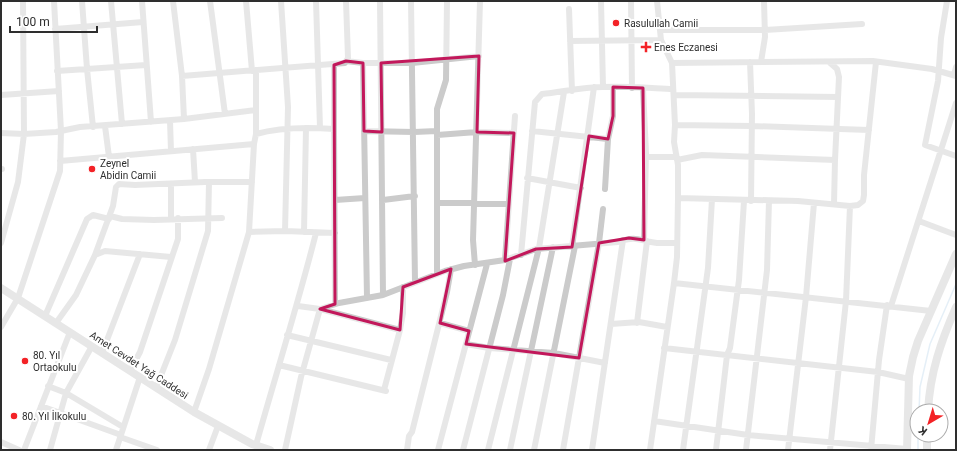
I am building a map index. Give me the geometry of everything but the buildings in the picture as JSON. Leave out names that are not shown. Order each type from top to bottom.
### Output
[{"type":"street","points":[[1,244],[18,182],[24,134],[23,1]]},
{"type":"street","points":[[1,327],[18,298],[60,171],[61,131],[54,1]]},
{"type":"street","points":[[82,1],[93,127]]},
{"type":"street","points":[[112,1],[122,124]]},
{"type":"street","points":[[142,1],[146,65],[152,122]]},
{"type":"street","points":[[173,1],[182,76],[184,119]]},
{"type":"street","points":[[210,1],[224,114]]},
{"type":"street","points":[[194,412],[209,369],[249,232],[254,144],[256,134],[256,110],[254,70],[246,1]]},
{"type":"street","points":[[281,1],[286,68],[285,231]]},
{"type":"street","points":[[316,1],[320,128]]},
{"type":"street","points":[[346,1],[348,58],[346,61]]},
{"type":"street","points":[[380,1],[384,295]]},
{"type":"street","points":[[411,1],[415,196],[415,282]]},
{"type":"street","points":[[438,274],[437,109],[446,80],[447,1]]},
{"type":"street","points":[[474,265],[472,240],[477,132],[480,1]]},
{"type":"street","points":[[601,1],[603,87]]},
{"type":"street","points":[[630,1],[632,88]]},
{"type":"street","points":[[650,450],[677,257],[676,242],[678,198],[674,142],[675,126],[672,63],[661,40],[657,1]]},
{"type":"street","points":[[761,62],[765,30],[764,1]]},
{"type":"street","points":[[947,1],[941,38],[939,71],[925,145],[956,156]]},
{"type":"street","points":[[569,10],[572,91]]},
{"type":"street","points":[[55,29],[84,28],[143,22]]},
{"type":"street","points":[[660,30],[765,30],[862,24]]},
{"type":"street","points":[[570,41],[632,42],[661,40]]},
{"type":"street","points":[[182,76],[334,65],[345,63],[346,61],[363,63],[412,63],[479,56]]},
{"type":"street","points":[[716,450],[727,355],[730,348],[737,290],[751,157],[752,126],[750,62]]},
{"type":"street","points":[[829,62],[836,70],[839,77],[834,204]]},
{"type":"street","points":[[678,198],[814,203],[850,206],[858,205],[863,201],[864,195],[864,175],[876,62]]},
{"type":"street","points":[[672,63],[876,62],[939,71],[955,75],[956,67]]},
{"type":"street","points":[[363,63],[367,298]]},
{"type":"street","points":[[57,71],[146,65]]},
{"type":"street","points":[[334,65],[336,234],[335,304]]},
{"type":"street","points":[[534,450],[554,353],[573,247],[594,87]]},
{"type":"street","points":[[521,255],[535,102],[542,94],[594,87],[614,87],[643,88],[673,92],[838,97]]},
{"type":"street","points":[[605,189],[608,138],[613,116],[614,87]]},
{"type":"street","points":[[637,322],[646,240],[646,157],[643,88]]},
{"type":"street","points":[[1,94],[59,91]]},
{"type":"street","points":[[488,450],[539,248],[564,92]]},
{"type":"street","points":[[871,448],[878,372],[889,306],[919,221],[956,103]]},
{"type":"street","points":[[1,133],[24,134],[61,131],[122,124],[170,121],[256,110]]},
{"type":"street","points":[[463,450],[489,348],[508,260],[508,204],[515,116]]},
{"type":"street","points":[[170,121],[170,151]]},
{"type":"street","points":[[105,126],[109,157]]},
{"type":"street","points":[[675,126],[752,126],[869,130]]},
{"type":"street","points":[[256,134],[272,129],[286,128],[334,129]]},
{"type":"street","points":[[304,232],[306,128]]},
{"type":"street","points":[[364,131],[514,133]]},
{"type":"street","points":[[532,131],[557,132],[608,138]]},
{"type":"street","points":[[60,161],[254,144]]},
{"type":"street","points":[[192,149],[195,182]]},
{"type":"street","points":[[646,157],[676,159],[702,155],[835,160]]},
{"type":"street","points":[[527,178],[581,188]]},
{"type":"street","points":[[56,323],[76,295],[110,217],[116,187],[119,184],[171,185],[195,182],[252,182]]},
{"type":"street","points":[[156,388],[175,340],[205,244],[209,218],[209,182]]},
{"type":"street","points":[[171,185],[171,219]]},
{"type":"street","points":[[383,200],[415,196]]},
{"type":"street","points":[[335,200],[365,198]]},
{"type":"street","points":[[683,450],[698,352],[712,199]]},
{"type":"street","points":[[746,450],[765,293],[769,201]]},
{"type":"street","points":[[437,203],[508,204]]},
{"type":"street","points":[[788,450],[806,297],[814,203]]},
{"type":"street","points":[[830,450],[846,301],[850,206]]},
{"type":"street","points":[[563,450],[599,243],[603,209]]},
{"type":"street","points":[[45,316],[87,219],[93,215],[122,219],[222,218]]},
{"type":"street","points":[[130,371],[140,352],[178,239],[178,218]]},
{"type":"street","points":[[919,221],[956,235]]},
{"type":"street","points":[[249,232],[285,231],[336,234]]},
{"type":"street","points":[[256,445],[287,335],[298,306],[316,232]]},
{"type":"street","points":[[320,309],[335,304],[384,295],[451,269],[508,260],[539,248],[573,247],[638,238],[657,243],[676,242]]},
{"type":"street","points":[[592,450],[623,240]]},
{"type":"street","points":[[510,450],[553,247]]},
{"type":"street","points":[[94,254],[105,251],[171,257]]},
{"type":"street","points":[[102,353],[140,254]]},
{"type":"street","points":[[654,421],[686,427],[748,435],[831,442],[871,448],[907,450],[909,379],[918,341],[956,254]]},
{"type":"street","points":[[438,450],[487,264]]},
{"type":"street","points":[[407,450],[409,436],[412,432],[440,323],[451,269]]},
{"type":"street","points":[[674,283],[931,311]]},
{"type":"street","points":[[279,365],[385,390],[403,313],[403,287]]},
{"type":"street","name":"Amet Cevdet Yağ Caddesi","points":[[1,288],[194,412],[218,426],[256,445],[270,450]]},
{"type":"street","points":[[298,306],[320,309],[400,330]]},
{"type":"street","points":[[928,403],[929,388],[939,347],[956,307]]},
{"type":"street","points":[[285,450],[303,371],[320,309]]},
{"type":"street","points":[[611,324],[637,322],[667,327]]},
{"type":"street","points":[[440,323],[469,331]]},
{"type":"street","points":[[24,450],[70,332]]},
{"type":"street","points":[[287,335],[391,360]]},
{"type":"street","points":[[466,344],[489,348],[554,353],[605,363]]},
{"type":"street","points":[[50,450],[66,393],[92,346]]},
{"type":"street","points":[[664,348],[878,372],[909,379]]},
{"type":"street","points":[[116,450],[140,378]]},
{"type":"street","points":[[48,386],[66,393],[123,428]]},
{"type":"street","points":[[41,406],[156,450]]},
{"type":"street","points":[[209,450],[218,426]]},
{"type":"street","points":[[1,442],[19,450]]},
{"type":"highlighted area","points":[[479,56],[477,132],[514,133],[505,261],[536,249],[572,247],[589,136],[608,139],[613,116],[613,87],[643,88],[644,240],[629,238],[599,243],[579,358],[466,344],[469,331],[440,323],[451,269],[403,287],[400,330],[320,309],[335,304],[334,65],[346,61],[363,63],[364,131],[382,132],[381,63]]},
{"type":"waterway","points":[[919,403],[920,387],[930,344],[956,284]]},
{"type":"waterway","points":[[918,443],[918,450]]},
{"type":"place","name":"Rasulullah Camii","points":[[616,23]]},
{"type":"place","name":"Enes Eczanesi","points":[[646,47]]},
{"type":"place","name":"Zeynel Abidin Camii","points":[[92,169]]},
{"type":"place","name":"80. Yıl Ortaokulu","points":[[25,361]]},
{"type":"place","name":"80. Yıl İlkokulu","points":[[14,416]]}]
